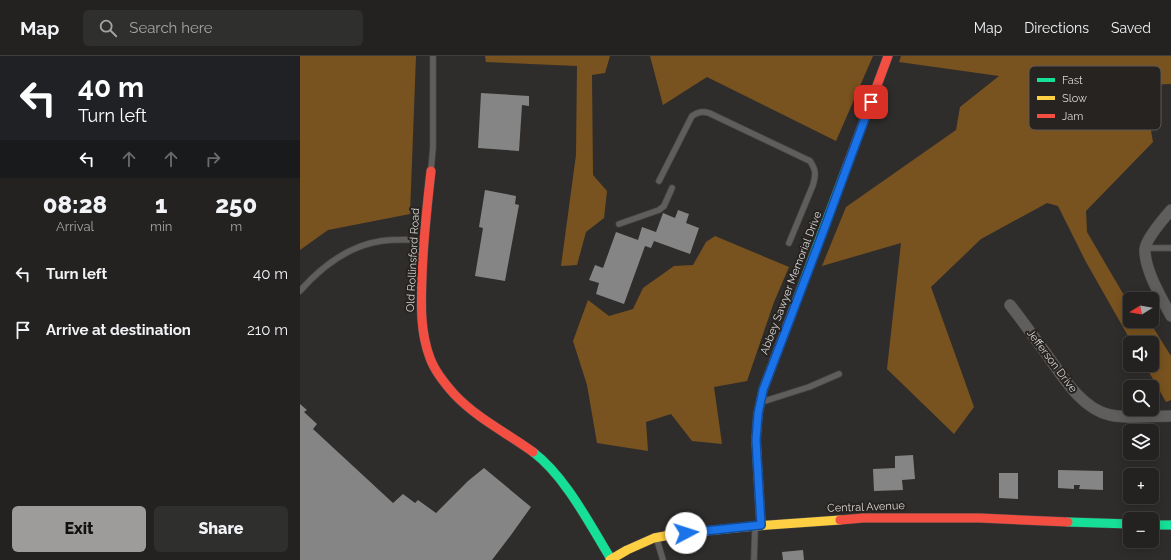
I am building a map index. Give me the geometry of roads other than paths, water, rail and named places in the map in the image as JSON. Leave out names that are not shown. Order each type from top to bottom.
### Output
[{"type":"street","name":"Abbey Sawyer Memorial Drive","points":[[758,525],[756,440],[760,402],[768,374],[825,228],[888,56]]},
{"type":"street","name":"Old Rollinsford Road","points":[[430,171],[423,240],[421,291],[422,326],[425,344],[431,360],[440,376],[458,399],[504,433],[533,452],[543,461],[570,495],[611,560]]},
{"type":"street","points":[[1171,210],[1156,227],[1145,248],[1146,261],[1153,281],[1171,316]]},
{"type":"street","name":"Jefferson Drive","points":[[1010,305],[1065,380],[1088,404],[1108,415],[1134,417],[1171,416]]},
{"type":"street","name":"Central Avenue","points":[[611,560],[627,550],[657,538],[675,534],[758,525],[863,518],[912,517],[1123,524]]},
{"type":"street","points":[[1159,525],[1171,525]]},
{"type":"lane","name":"Old Rollinsford Road","points":[[430,171],[433,147],[433,56]]},
{"type":"lane","points":[[659,181],[692,116],[697,112],[703,111],[810,161],[815,168],[813,185],[789,243]]},
{"type":"lane","points":[[620,224],[659,210],[664,206],[672,188]]},
{"type":"lane","points":[[300,291],[328,264],[341,255],[355,249],[380,242],[395,240],[423,240]]},
{"type":"lane","points":[[1145,248],[1171,248]]},
{"type":"lane","points":[[760,402],[809,388],[839,374]]},
{"type":"lane","points":[[754,560],[758,525]]},
{"type":"lane","points":[[657,538],[663,560]]}]
